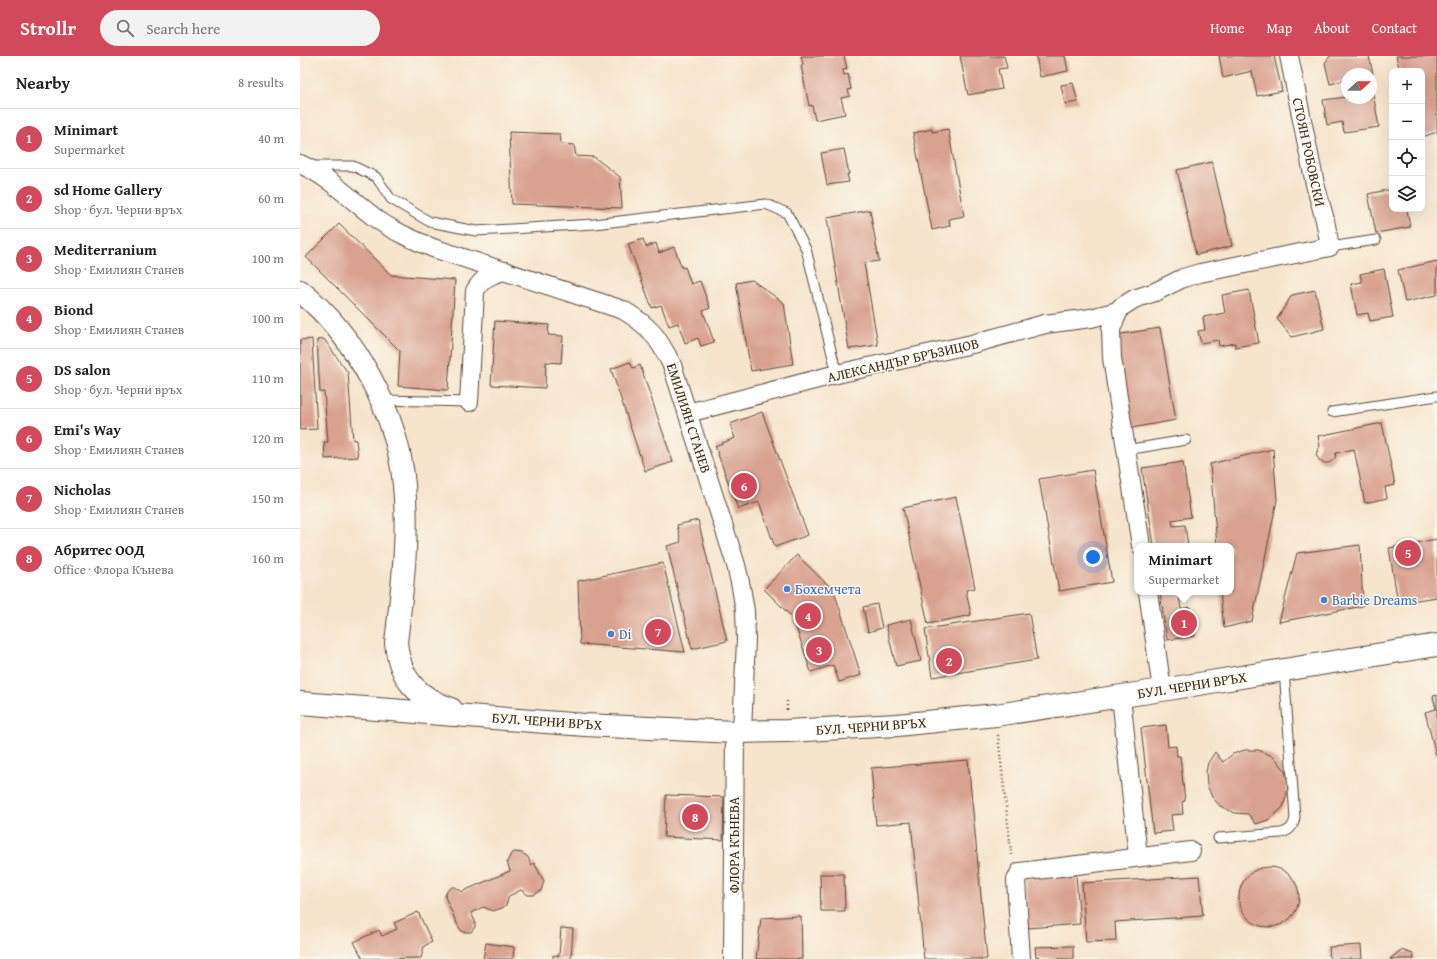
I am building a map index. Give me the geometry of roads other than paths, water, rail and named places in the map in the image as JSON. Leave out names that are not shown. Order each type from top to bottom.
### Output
[{"type":"main road","points":[[300,291],[329,318],[349,342],[365,367],[381,400],[400,458],[404,484],[406,543],[396,643],[397,656],[401,668],[412,687],[419,693],[441,706],[468,715]]},
{"type":"main road","name":"БУЛ. ЧЕРНИ ВРЪХ","points":[[300,703],[572,724],[739,732],[787,731],[897,725],[996,714],[1162,690],[1437,644]]},
{"type":"street","name":"СТОЯН РОБОВСКИ","points":[[1289,56],[1315,184],[1325,220],[1330,247]]},
{"type":"street","name":"ЕМИЛИЯН СТАНЕВ","points":[[302,165],[318,172],[380,221],[406,237],[433,248],[623,310],[639,319],[652,331],[664,348],[672,364],[742,587],[746,639],[739,732]]},
{"type":"street","name":"АЛЕКСАНДЪР БРЪЗИЦОВ","points":[[688,413],[837,374],[972,344],[1046,324],[1091,318],[1118,311],[1134,299],[1155,292],[1183,278],[1330,247]]},
{"type":"street","points":[[470,402],[475,291],[484,279],[491,275],[506,271]]},
{"type":"street","points":[[1118,311],[1111,328],[1112,358],[1141,543]]},
{"type":"street","points":[[1148,595],[1162,690]]},
{"type":"street","points":[[1121,696],[1138,857]]},
{"type":"street","name":"ФЛОРА КЪНЕВА","points":[[733,959],[739,732]]},
{"type":"street","points":[[1021,959],[1016,880],[1020,872],[1191,851]]},
{"type":"lane","points":[[302,165],[354,166],[376,177],[391,199],[430,222],[476,231],[594,224],[766,204],[787,213],[806,249],[837,374]]},
{"type":"lane","points":[[1330,247],[1376,240]]},
{"type":"lane","points":[[1332,412],[1437,396]]},
{"type":"lane","points":[[381,400],[470,402]]},
{"type":"lane","points":[[1126,450],[1186,440]]},
{"type":"lane","points":[[1218,838],[1281,833],[1292,828],[1294,823],[1295,817],[1284,670]]},
{"type":"place","name":"Emi's Way","points":[[744,486]]},
{"type":"place","name":"DS salon","points":[[1408,553]]},
{"type":"place","name":"Бохемчета","points":[[787,589]]},
{"type":"place","name":"Barbie Dreams","points":[[1324,600]]},
{"type":"place","name":"Biond","points":[[808,616]]},
{"type":"place","name":"Minimart","points":[[1184,623]]},
{"type":"place","name":"Nicholas","points":[[658,632]]},
{"type":"place","name":"Di","points":[[611,634]]},
{"type":"place","name":"Mediterranium","points":[[819,650]]},
{"type":"place","name":"sd Home Gallery","points":[[949,661]]},
{"type":"place","name":"Абритес ООД","points":[[695,817]]}]
